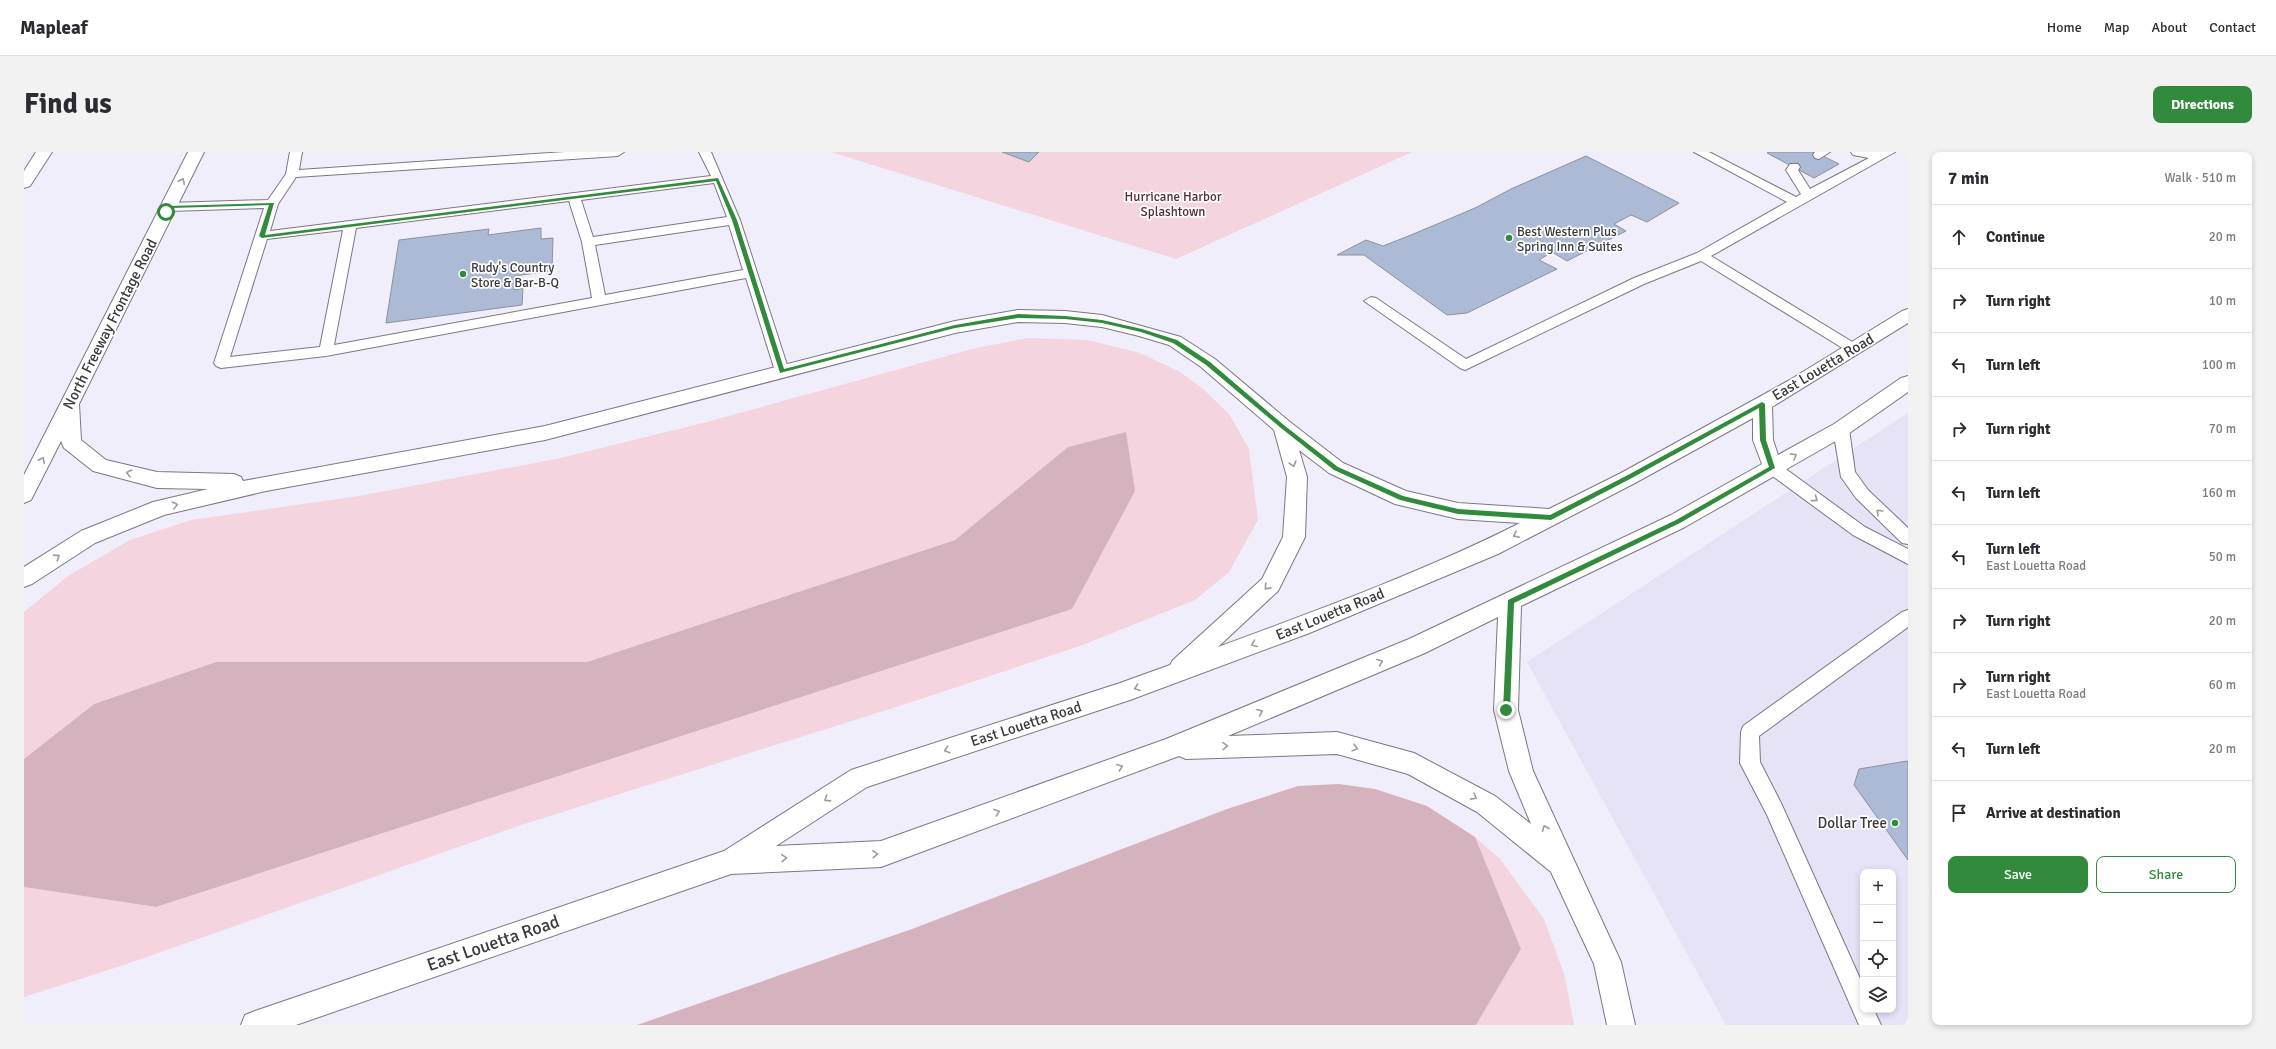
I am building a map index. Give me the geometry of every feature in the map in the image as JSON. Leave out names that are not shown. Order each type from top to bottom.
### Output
[{"type":"main road","points":[[24,183],[44,152]]},
{"type":"main road","name":"North Freeway Frontage Road","points":[[24,495],[196,152]]},
{"type":"main road","name":"East Louetta Road","points":[[255,1025],[731,861],[860,778],[1122,693],[1299,627],[1490,548],[1628,478],[1762,404],[1854,349],[1908,314]]},
{"type":"main road","points":[[24,578],[88,537],[160,508],[266,483],[545,433],[955,327],[1018,316],[1088,320],[1142,331],[1175,341],[1208,363],[1283,427],[1336,468],[1402,498],[1458,511],[1551,517]]},
{"type":"main road","name":"East Louetta Road","points":[[731,861],[881,854],[1172,748],[1417,646],[1678,521],[1841,429],[1908,383]]},
{"type":"main road","points":[[72,401],[71,443],[100,466],[157,480],[266,483]]},
{"type":"main road","points":[[1762,404],[1763,440],[1772,468]]},
{"type":"main road","points":[[1174,674],[1270,585],[1294,537],[1297,477],[1283,427]]},
{"type":"main road","points":[[1510,602],[1506,710],[1521,771],[1560,864],[1607,962],[1621,1025]]},
{"type":"main road","points":[[1172,748],[1337,743],[1414,764],[1486,804],[1560,864]]},
{"type":"lane","points":[[296,152],[292,174],[272,204],[221,363],[326,351],[600,302],[751,273]]},
{"type":"lane","points":[[292,174],[532,155],[618,152]]},
{"type":"lane","points":[[705,152],[718,179],[734,220],[782,371]]},
{"type":"lane","points":[[1700,152],[1796,202]]},
{"type":"lane","points":[[1857,152],[1884,154]]},
{"type":"lane","points":[[1371,301],[1465,365],[1639,281],[1702,256],[1808,195],[1884,154]]},
{"type":"lane","points":[[1794,167],[1792,170],[1808,195]]},
{"type":"lane","points":[[262,236],[350,227],[575,199],[718,179]]},
{"type":"lane","points":[[575,199],[588,242],[600,302]]},
{"type":"lane","points":[[169,207],[272,204]]},
{"type":"lane","points":[[588,242],[734,220]]},
{"type":"lane","points":[[326,351],[350,227]]},
{"type":"lane","points":[[1702,256],[1854,349]]},
{"type":"lane","points":[[1841,429],[1847,473],[1867,499],[1908,538]]},
{"type":"lane","points":[[1772,468],[1859,531],[1908,557]]},
{"type":"lane","points":[[1860,1003],[1774,809],[1750,763],[1750,732],[1908,617]]},
{"type":"lane","points":[[1864,1013],[1870,1025]]},
{"type":"shaded area","points":[[1908,413],[1908,1025],[1726,1025],[1527,662]]},
{"type":"shaded area","points":[[1126,432],[1135,491],[1072,609],[156,907],[24,887],[24,759],[94,704],[216,662],[587,662],[955,540],[1068,447]]},
{"type":"shaded area","points":[[1339,784],[1375,789],[1427,806],[1475,837],[1521,949],[1476,1025],[637,1025],[912,929],[1227,809],[1298,786]]},
{"type":"green space","name":"Hurricane Harbor Splashtown","points":[[831,152],[1412,152],[1176,259]]},
{"type":"green space","points":[[1028,338],[1087,340],[1140,353],[1180,372],[1202,388],[1229,414],[1249,449],[1258,520],[1229,572],[1195,600],[1080,646],[918,700],[518,826],[124,965],[24,997],[24,887],[156,907],[1072,609],[1126,432],[1068,447],[955,540],[587,662],[216,662],[94,704],[24,759],[24,612],[68,576],[130,540],[191,520],[359,496],[561,458],[703,423],[976,348]]},
{"type":"green space","points":[[1475,837],[1500,859],[1544,919],[1565,977],[1574,1025],[1476,1025],[1521,949]]},
{"type":"building","points":[[1002,152],[1039,152],[1029,162]]},
{"type":"building","points":[[1815,152],[1839,164],[1814,178],[1767,153]]},
{"type":"building","name":"Best Western Plus Spring Inn & Suites","points":[[1586,156],[1679,203],[1647,222],[1631,215],[1614,224],[1626,231],[1567,261],[1552,252],[1539,260],[1557,269],[1467,313],[1447,315],[1364,255],[1337,255],[1366,240],[1383,246],[1411,235],[1475,208],[1511,189]]},
{"type":"building","name":"Rudy's Country Store & Bar-B-Q","points":[[541,228],[541,239],[553,238],[552,271],[514,276],[514,290],[523,288],[522,305],[386,323],[399,240],[489,229],[488,235]]},
{"type":"building","name":"Dollar Tree","points":[[1907,761],[1908,860],[1854,785],[1859,769]]},
{"type":"place","name":"Best Western Plus Spring Inn & Suites","points":[[1509,238]]},
{"type":"place","name":"Rudy's Country Store & Bar-B-Q","points":[[463,274]]},
{"type":"place","name":"Dollar Tree","points":[[1895,823]]},
{"type":"route","points":[[166,212],[169,207],[272,204],[262,236],[350,227],[575,199],[718,179],[734,220],[782,371],[955,327],[1018,316],[1065,317],[1102,321],[1175,341],[1208,363],[1283,427],[1336,468],[1402,498],[1458,511],[1551,517],[1628,478],[1762,404],[1763,440],[1772,468],[1678,521],[1510,602],[1506,710]]}]
